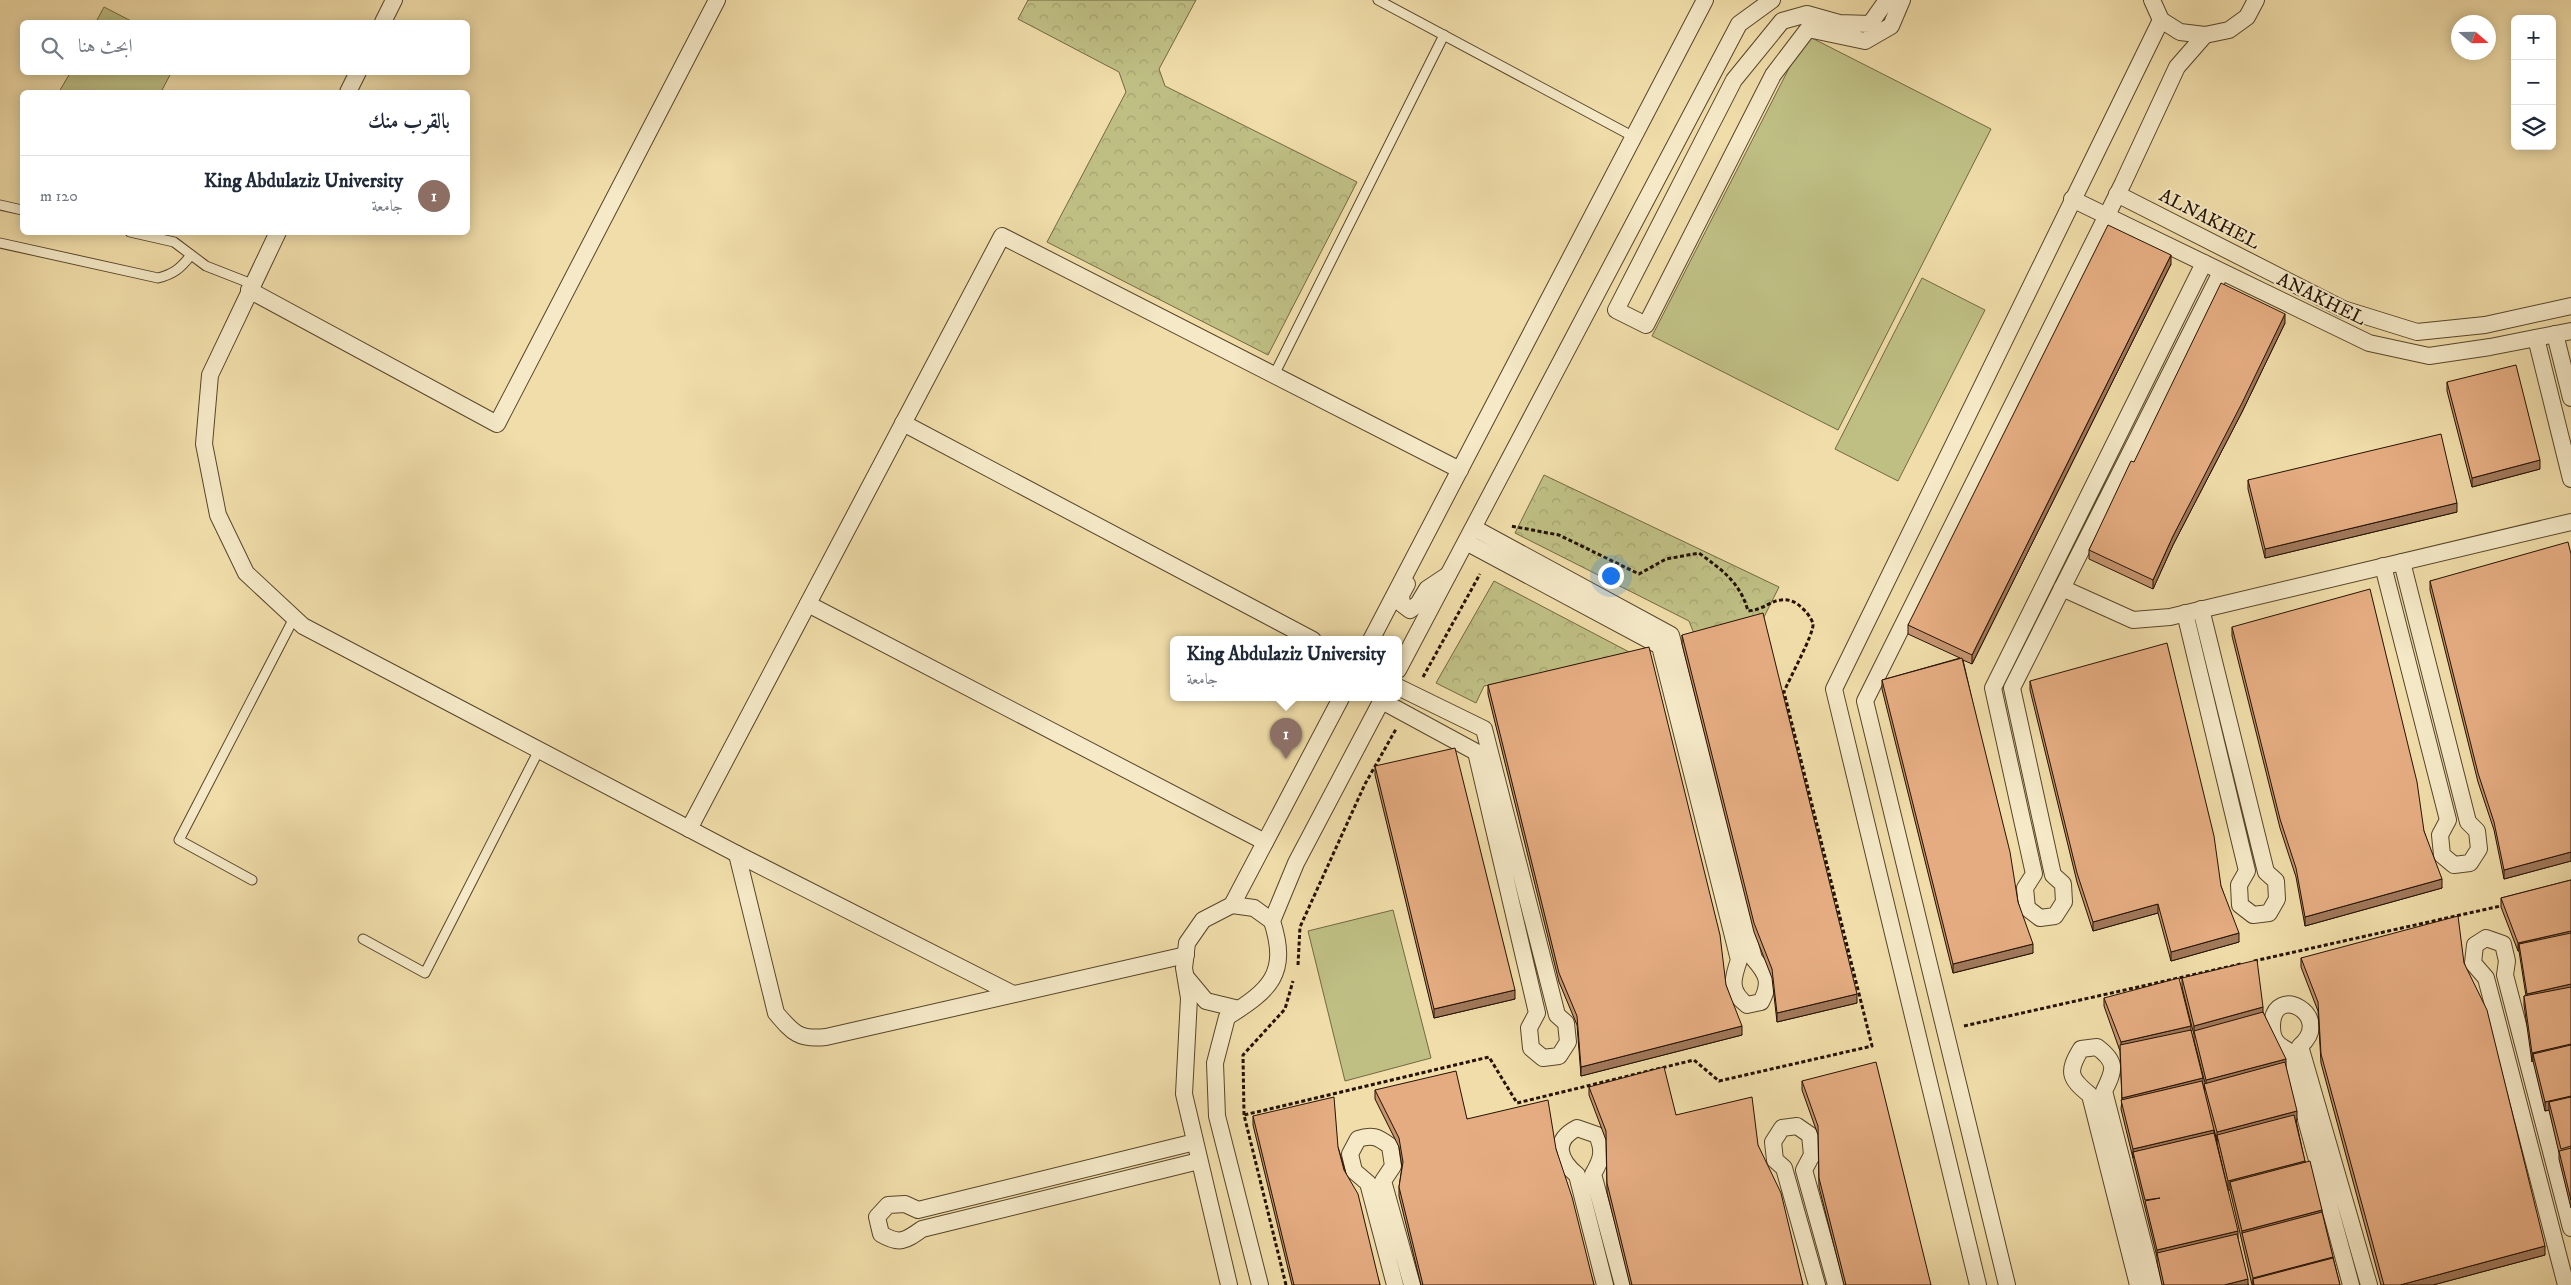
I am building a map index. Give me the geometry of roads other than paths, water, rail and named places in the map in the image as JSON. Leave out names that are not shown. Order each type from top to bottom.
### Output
[{"type":"street","points":[[383,20],[394,0]]},
{"type":"street","points":[[251,287],[497,424],[717,0]]},
{"type":"street","points":[[1372,636],[1705,0]]},
{"type":"street","points":[[1402,662],[1739,24],[1772,0]]},
{"type":"street","points":[[1887,0],[1870,24],[1840,23],[1807,14],[1782,21],[1734,80],[1616,310],[1646,325],[1773,75],[1798,38],[1808,28],[1865,41],[1891,26],[1902,0]]},
{"type":"street","points":[[2152,0],[2161,20],[2180,32],[2205,35],[2229,30],[2247,17],[2256,0]]},
{"type":"street","points":[[1978,1285],[1834,689],[2161,20]]},
{"type":"street","points":[[2007,1285],[1865,700],[2117,194],[2177,68],[2205,35]]},
{"type":"street","points":[[349,90],[356,75]]},
{"type":"street","name":"ALNAKHEL","points":[[2117,194],[2343,309],[2417,332],[2485,325],[2571,306]]},
{"type":"street","name":"ANAKHEL","points":[[2072,199],[2369,343],[2429,356],[2473,350],[2563,333]]},
{"type":"street","points":[[277,235],[210,375],[204,444],[218,516],[246,573],[303,626],[737,854],[1013,994]]},
{"type":"street","points":[[689,829],[1002,236],[1460,470]]},
{"type":"street","points":[[2204,263],[1993,688],[2034,874],[2025,888],[2027,908],[2040,918],[2056,916],[2064,902],[2063,884],[2053,876],[2012,688],[2221,272]]},
{"type":"street","points":[[2563,333],[2571,398]]},
{"type":"street","points":[[2536,338],[2571,479]]},
{"type":"street","points":[[903,423],[1305,636]]},
{"type":"street","points":[[2062,588],[2133,620],[2193,611],[2571,522]]},
{"type":"street","points":[[1466,542],[1660,646],[1739,960],[1733,978],[1736,996],[1747,1005],[1760,1002],[1768,989],[1765,971],[1754,959],[1671,635],[1474,528]]},
{"type":"street","points":[[1421,544],[1415,566],[1401,595],[1402,604],[1410,610],[1418,604],[1427,588],[1449,574]]},
{"type":"street","points":[[2383,566],[2448,820],[2440,835],[2442,855],[2454,865],[2470,863],[2479,849],[2478,830],[2468,822],[2402,562]]},
{"type":"street","points":[[808,604],[1265,842]]},
{"type":"street","points":[[2193,611],[2266,872],[2276,881],[2278,899],[2269,913],[2253,915],[2240,905],[2239,885],[2247,871],[2193,611]]},
{"type":"street","points":[[1383,701],[1476,752],[1537,1013],[1529,1028],[1531,1048],[1543,1058],[1559,1056],[1568,1042],[1566,1023],[1557,1015],[1484,729],[1402,689]]},
{"type":"street","points":[[1228,1285],[1184,1094],[1188,998],[1186,977],[1187,943],[1203,920],[1232,905],[1339,701]]},
{"type":"street","points":[[1272,921],[1296,863],[1373,718],[1378,701]]},
{"type":"street","points":[[737,854],[776,1013],[789,1028],[807,1040],[1186,955]]},
{"type":"street","points":[[1232,905],[1254,908],[1272,921],[1279,944],[1276,971],[1269,984],[1258,996],[1227,1017],[1214,1063],[1217,1116],[1260,1285]]},
{"type":"street","points":[[2566,1285],[2486,978],[2474,963],[2475,945],[2486,938],[2503,944],[2507,961],[2505,974],[2571,1228]]},
{"type":"street","points":[[1186,977],[1206,1001],[1240,1009]]},
{"type":"street","points":[[2351,1285],[2287,1050],[2278,1045],[2273,1038],[2272,1018],[2278,1008],[2286,1004],[2295,1004],[2305,1010],[2309,1019],[2309,1036],[2300,1046],[2369,1285]]},
{"type":"street","points":[[2138,1285],[2090,1094],[2078,1085],[2071,1072],[2072,1063],[2081,1049],[2097,1047],[2110,1056],[2113,1066],[2112,1076],[2104,1091],[2154,1285]]},
{"type":"street","points":[[1817,1285],[1784,1168],[1775,1160],[1773,1142],[1782,1128],[1797,1126],[1810,1135],[1812,1155],[1804,1170],[1836,1285]]},
{"type":"street","points":[[1605,1285],[1577,1175],[1565,1165],[1561,1155],[1562,1144],[1568,1133],[1577,1128],[1597,1135],[1603,1147],[1601,1161],[1593,1174],[1623,1285]]},
{"type":"street","points":[[1395,1285],[1368,1183],[1354,1171],[1350,1154],[1358,1138],[1368,1135],[1377,1136],[1390,1146],[1393,1166],[1384,1180],[1412,1285]]},
{"type":"street","points":[[1195,1142],[918,1210],[905,1204],[888,1205],[878,1217],[881,1234],[894,1241],[907,1240],[922,1229],[1199,1161]]},
{"type":"lane","points":[[1378,0],[1634,136]]},
{"type":"lane","points":[[1274,375],[1444,35]]},
{"type":"lane","points":[[0,205],[20,210]]},
{"type":"lane","points":[[143,235],[174,242],[206,266],[251,287]]},
{"type":"lane","points":[[0,243],[158,278],[172,275],[181,268],[191,254]]},
{"type":"lane","points":[[252,880],[179,840],[294,618]]},
{"type":"lane","points":[[363,939],[425,973],[539,750]]},
{"type":"place","name":"King Abdulaziz University","points":[[1286,759]]}]
